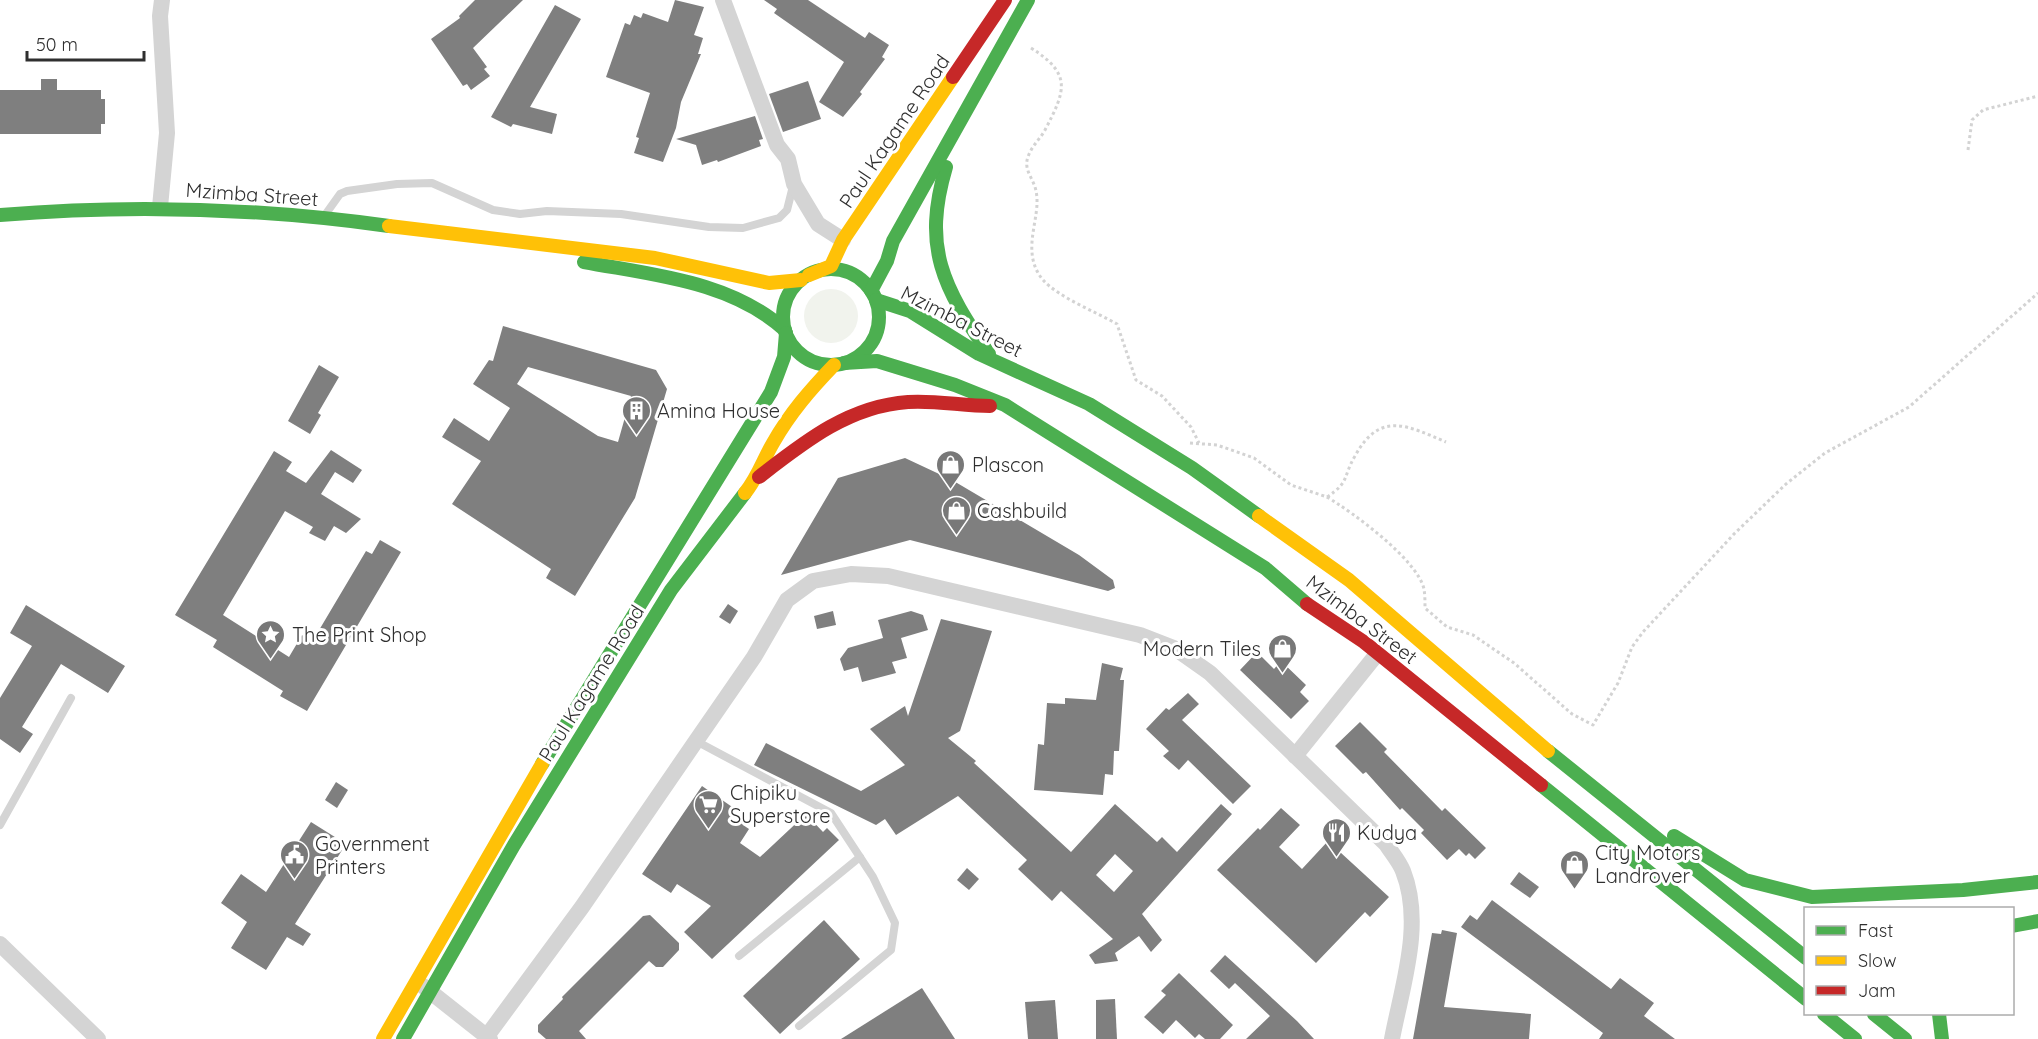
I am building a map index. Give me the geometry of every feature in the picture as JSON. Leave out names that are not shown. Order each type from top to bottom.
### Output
[{"type":"main road","name":"Paul Kagame Road","points":[[805,277],[831,266],[843,240],[1005,0]]},
{"type":"main road","points":[[501,241],[714,290],[752,304],[777,320],[801,355],[813,361],[839,364],[867,350],[874,339],[879,327],[874,296],[893,241],[1028,0]]},
{"type":"main road","points":[[963,117],[938,189],[934,237],[941,275],[963,317],[994,361]]},
{"type":"main road","name":"Mzimba Street","points":[[0,215],[80,208],[160,207],[323,218],[501,241]]},
{"type":"main road","points":[[501,241],[573,246],[655,258],[769,283],[805,277],[826,270],[843,271],[859,278],[874,296]]},
{"type":"main road","points":[[383,1039],[422,986],[510,815],[771,392],[784,357],[785,303],[805,277]]},
{"type":"main road","name":"Mzimba Street","points":[[874,296],[910,311],[994,361],[1089,405],[1116,421],[1192,468],[1350,580],[1519,728],[1804,956]]},
{"type":"main road","name":"Mzimba Street","points":[[839,364],[877,361],[955,385],[1005,405],[1265,568],[1306,603],[1377,654],[1803,996]]},
{"type":"main road","name":"Paul Kagame Road","points":[[403,1039],[422,986],[514,845],[671,590],[757,478],[771,446],[799,401],[839,364]]},
{"type":"main road","points":[[757,478],[845,416],[877,405],[908,402],[970,406],[1005,405]]},
{"type":"main road","points":[[1581,778],[1745,880],[1812,897],[1963,890],[2038,882]]},
{"type":"main road","points":[[2014,926],[2038,921]]},
{"type":"main road","points":[[1825,1015],[1853,1038]]},
{"type":"main road","points":[[1875,1015],[1905,1039]]},
{"type":"main road","points":[[1939,1015],[1942,1039]]},
{"type":"street","points":[[160,207],[167,133],[160,16],[162,0]]},
{"type":"street","points":[[723,0],[777,146],[788,159],[794,184],[818,224],[843,240]]},
{"type":"street","points":[[422,986],[489,1037],[582,907],[754,657],[787,600],[813,581],[851,574],[888,576],[1140,635],[1176,649],[1209,673],[1386,844],[1403,871],[1412,906],[1412,934],[1392,1039]]},
{"type":"street","points":[[1294,756],[1377,654]]},
{"type":"street","points":[[0,944],[99,1039]]},
{"type":"lane","points":[[323,218],[340,194],[348,191],[397,184],[432,183],[493,210],[520,214],[548,211],[621,214],[709,227],[743,228],[766,224],[779,218],[792,199],[794,184]]},
{"type":"lane","points":[[0,825],[71,698]]},
{"type":"lane","points":[[696,741],[831,813],[860,857],[895,923],[891,950],[799,1026]]},
{"type":"lane","points":[[739,956],[860,857]]},
{"type":"path","points":[[1031,48],[1050,60],[1059,72],[1063,88],[1045,130],[1028,157],[1026,167],[1037,192],[1032,229],[1035,269],[1044,281],[1117,324],[1136,380],[1162,396],[1191,427],[1199,444]]},
{"type":"path","points":[[1968,150],[1972,120],[1983,110],[2038,96]]},
{"type":"path","points":[[1188,442],[1217,445],[1254,458],[1271,468],[1291,485],[1327,497],[1358,516],[1414,570],[1424,588],[1425,608],[1447,627],[1473,635],[1514,663],[1572,714],[1593,725],[1618,683],[1632,647],[1643,632],[1734,534],[1786,484],[1825,453],[1909,407],[2038,293]]},
{"type":"path","points":[[1327,497],[1340,488],[1349,473],[1354,456],[1375,431],[1386,425],[1406,425],[1446,442]]},
{"type":"shaded area","points":[[831,289],[841,291],[850,297],[856,306],[858,316],[856,326],[850,335],[841,341],[831,343],[821,341],[812,335],[806,326],[804,316],[806,306],[812,297],[821,291]]},
{"type":"building","points":[[475,0],[523,0],[473,48],[487,67],[484,69],[490,76],[471,90],[467,84],[463,86],[431,39],[460,18],[459,16]]},
{"type":"building","points":[[675,0],[704,7],[694,35],[703,38],[698,54],[701,54],[681,102],[676,128],[663,162],[634,153],[639,138],[636,137],[650,93],[606,77],[625,23],[630,25],[634,15],[641,18],[643,13],[668,22]]},
{"type":"building","points":[[764,0],[808,0],[865,38],[869,32],[889,45],[882,57],[885,59],[860,92],[862,94],[843,117],[819,102],[844,62],[774,13],[777,9]]},
{"type":"building","points":[[555,5],[581,19],[530,107],[557,114],[552,134],[513,124],[511,127],[491,117]]},
{"type":"building","points":[[41,79],[57,79],[57,90],[101,90],[101,99],[105,99],[105,124],[101,124],[101,134],[0,134],[0,90],[41,90]]},
{"type":"building","points":[[808,81],[821,119],[783,132],[769,94]]},
{"type":"building","points":[[755,116],[763,139],[759,140],[761,146],[718,162],[717,160],[702,165],[696,145],[676,139]]},
{"type":"building","points":[[503,326],[656,370],[667,389],[635,498],[575,596],[546,578],[551,569],[452,504],[481,461],[442,437],[454,418],[489,441],[510,408],[473,384],[489,360],[493,361]],"holes":[[[528,367],[631,396],[618,442],[598,436],[517,384]]]},
{"type":"building","points":[[319,365],[339,377],[318,413],[321,415],[310,434],[288,421]]},
{"type":"building","points":[[331,450],[362,470],[353,483],[335,472],[321,494],[361,519],[346,533],[334,526],[325,541],[309,533],[313,527],[285,511],[223,615],[289,657],[302,635],[312,642],[366,551],[372,554],[380,540],[401,552],[307,711],[280,696],[283,691],[213,647],[217,640],[175,615],[274,451],[292,462],[286,471],[306,483]]},
{"type":"building","points":[[905,458],[952,480],[1079,555],[1113,580],[1115,588],[1108,591],[910,540],[781,575],[838,478]]},
{"type":"building","points":[[728,604],[738,611],[730,624],[719,617]]},
{"type":"building","points":[[26,605],[125,666],[108,693],[61,664],[22,727],[33,734],[20,753],[0,739],[0,698],[32,646],[10,633]]},
{"type":"building","points":[[833,611],[836,625],[817,629],[814,616]]},
{"type":"building","points":[[911,611],[923,615],[928,630],[901,638],[907,658],[892,662],[896,673],[862,682],[858,667],[844,671],[840,659],[848,648],[883,638],[878,620]]},
{"type":"building","points":[[941,619],[992,631],[960,731],[948,738],[976,761],[974,763],[1071,852],[1115,804],[1157,842],[1162,837],[1177,852],[1221,804],[1232,814],[1142,914],[1162,940],[1151,952],[1139,936],[1115,953],[1118,961],[1095,964],[1089,955],[1113,939],[1061,891],[1052,901],[1018,869],[1027,860],[958,796],[896,835],[885,819],[876,825],[754,765],[766,743],[861,791],[905,765],[870,729],[905,706],[908,716]],"holes":[[[1115,854],[1133,871],[1114,892],[1096,875]]]},
{"type":"building","points":[[1257,652],[1274,669],[1281,661],[1306,685],[1300,692],[1309,701],[1291,719],[1240,670]]},
{"type":"building","points":[[1102,663],[1123,668],[1120,680],[1124,680],[1119,751],[1114,751],[1113,775],[1105,774],[1103,795],[1034,790],[1038,744],[1044,745],[1047,703],[1065,704],[1065,698],[1096,700]]},
{"type":"building","points":[[1188,693],[1199,704],[1182,720],[1251,786],[1233,804],[1188,760],[1179,770],[1163,756],[1169,751],[1146,729],[1166,708],[1169,710]]},
{"type":"building","points":[[1360,722],[1387,749],[1384,752],[1442,811],[1445,808],[1486,848],[1475,859],[1469,853],[1466,856],[1459,849],[1447,860],[1421,833],[1424,830],[1402,808],[1400,810],[1366,772],[1363,774],[1335,746]]},
{"type":"building","points":[[336,782],[348,790],[337,808],[325,800]]},
{"type":"building","points":[[702,786],[748,818],[743,825],[749,829],[740,843],[760,857],[806,814],[823,832],[827,828],[839,840],[712,959],[684,932],[711,906],[677,884],[671,893],[642,874]]},
{"type":"building","points":[[1281,808],[1300,825],[1279,847],[1302,869],[1328,841],[1389,897],[1370,917],[1365,912],[1316,963],[1217,870]]},
{"type":"building","points":[[311,822],[346,844],[295,924],[311,934],[303,946],[287,937],[266,970],[231,948],[247,922],[221,903],[241,874],[266,892]]},
{"type":"building","points":[[967,868],[979,879],[969,890],[957,880]]},
{"type":"building","points":[[1519,872],[1539,887],[1530,898],[1510,884]]},
{"type":"building","points":[[1492,900],[1611,989],[1620,978],[1654,1003],[1644,1016],[1675,1039],[1599,1039],[1603,1033],[1461,927],[1470,915],[1477,920]]},
{"type":"building","points":[[650,915],[679,943],[679,950],[663,967],[656,967],[649,961],[579,1031],[586,1039],[546,1039],[538,1032],[538,1025],[563,999],[562,997],[643,916]]},
{"type":"building","points":[[824,920],[860,959],[780,1034],[743,996]]},
{"type":"building","points":[[1442,930],[1457,933],[1444,1007],[1531,1014],[1529,1039],[1413,1039],[1432,933],[1441,934]]},
{"type":"building","points":[[1225,955],[1314,1039],[1246,1039],[1270,1016],[1235,983],[1229,989],[1210,971]]},
{"type":"building","points":[[1179,973],[1233,1025],[1220,1039],[1205,1039],[1199,1034],[1195,1038],[1176,1020],[1163,1034],[1144,1017],[1166,995],[1161,991]]},
{"type":"building","points":[[922,988],[955,1039],[841,1039]]},
{"type":"building","points":[[1115,999],[1117,1039],[1096,1039],[1096,1000]]},
{"type":"building","points":[[1055,1000],[1058,1039],[1028,1039],[1025,1002]]},
{"type":"traffic: fast","points":[[871,291],[887,261],[893,241],[1028,0]]},
{"type":"traffic: fast","points":[[946,167],[936,221],[941,266],[960,308],[989,354]]},
{"type":"traffic: fast","points":[[0,215],[97,210],[195,210],[292,215],[389,226]]},
{"type":"traffic: fast","points":[[584,262],[664,276],[716,290],[764,314],[785,330]]},
{"type":"traffic: fast","points":[[831,269],[849,273],[865,283],[875,299],[879,317],[875,335],[865,351],[849,361],[831,365],[813,361],[797,351],[787,335],[783,317],[787,299],[797,283],[813,273],[831,269]]},
{"type":"traffic: fast","points":[[876,300],[910,311],[979,354],[1089,404],[1192,468],[1259,516]]},
{"type":"traffic: fast","points":[[542,764],[771,392],[784,357],[786,333]]},
{"type":"traffic: fast","points":[[844,363],[877,361],[955,385],[1005,405],[1265,568],[1307,604]]},
{"type":"traffic: fast","points":[[403,1039],[514,845],[671,590],[745,493]]},
{"type":"traffic: fast","points":[[1548,751],[1804,956]]},
{"type":"traffic: fast","points":[[1541,785],[1804,997]]},
{"type":"traffic: fast","points":[[1674,836],[1745,880],[1812,897],[1963,890],[2038,882]]},
{"type":"traffic: fast","points":[[2014,926],[2038,921]]},
{"type":"traffic: fast","points":[[1825,1015],[1855,1039]]},
{"type":"traffic: fast","points":[[1875,1015],[1905,1039]]},
{"type":"traffic: fast","points":[[1939,1015],[1942,1039]]},
{"type":"traffic: slow","points":[[809,275],[831,266],[843,240],[953,77]]},
{"type":"traffic: slow","points":[[389,226],[655,258],[769,283],[801,280]]},
{"type":"traffic: slow","points":[[745,493],[786,422],[834,365]]},
{"type":"traffic: slow","points":[[1259,516],[1349,580],[1548,751]]},
{"type":"traffic: slow","points":[[383,1039],[542,764]]},
{"type":"traffic: jam","points":[[953,77],[1005,0]]},
{"type":"traffic: jam","points":[[759,477],[810,439],[866,410],[908,402],[990,406]]},
{"type":"traffic: jam","points":[[1307,604],[1364,642],[1541,785]]},
{"type":"place","name":"Amina House","points":[[636,436]]},
{"type":"place","name":"Plascon","points":[[951,490]]},
{"type":"place","name":"Cashbuild","points":[[956,536]]},
{"type":"place","name":"The Print Shop","points":[[271,660]]},
{"type":"place","name":"Modern Tiles","points":[[1282,674]]},
{"type":"place","name":"Chipiku Superstore","points":[[709,830]]},
{"type":"place","name":"Kudya","points":[[1336,858]]},
{"type":"place","name":"Government Printers","points":[[294,880]]},
{"type":"place","name":"City Motors Landrover","points":[[1574,890]]}]
